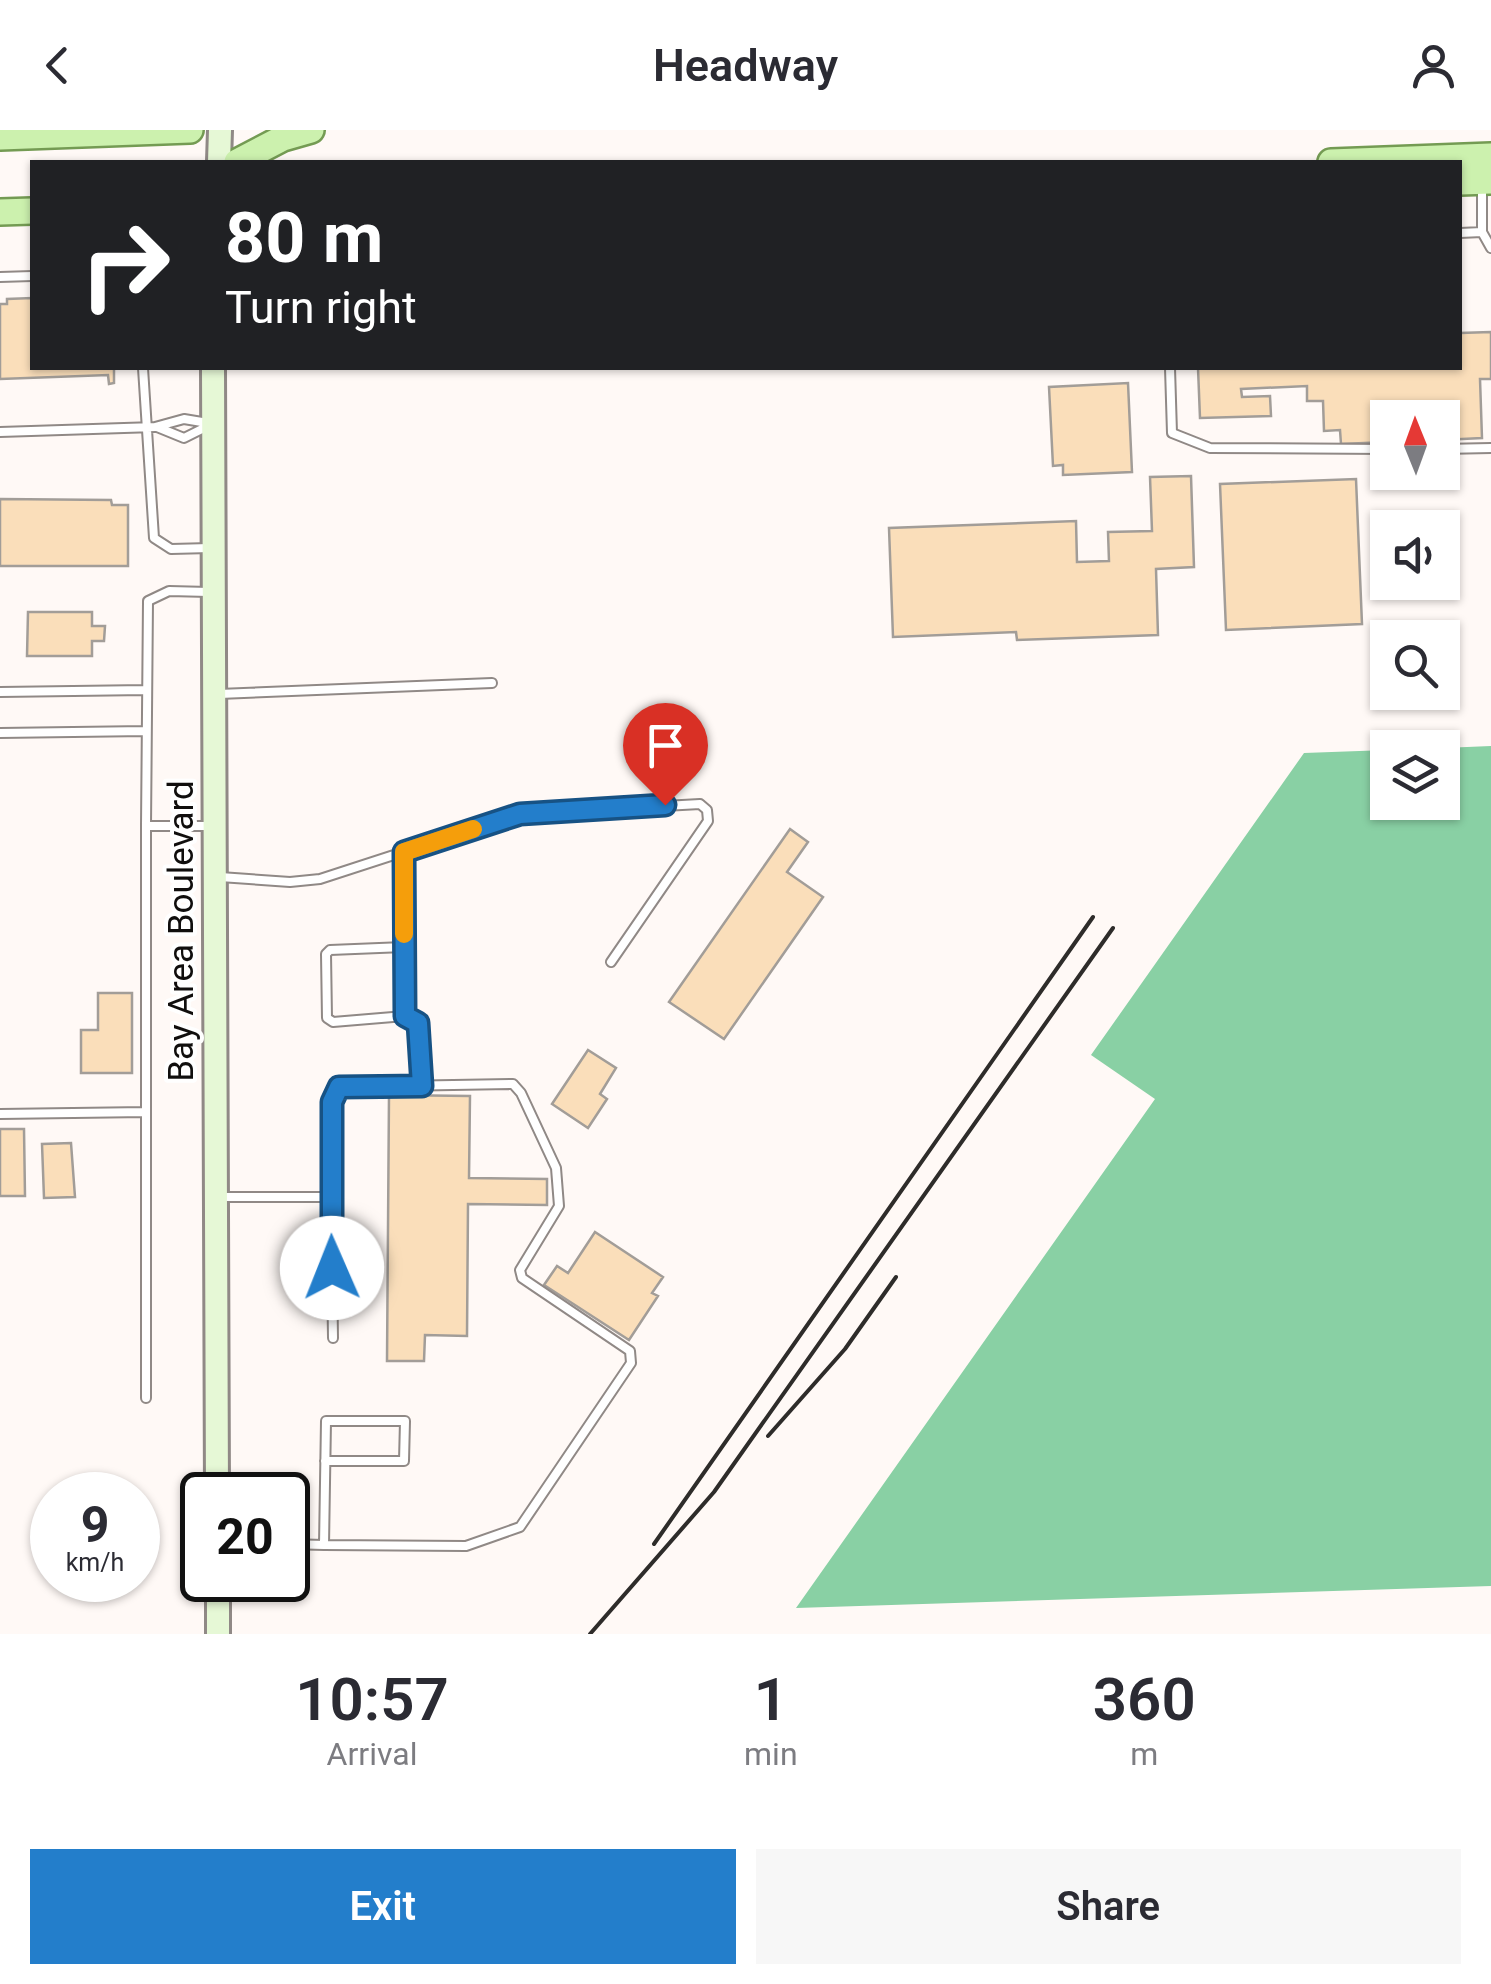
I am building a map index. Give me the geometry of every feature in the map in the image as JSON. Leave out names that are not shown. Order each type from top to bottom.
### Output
[{"type":"main road","points":[[6,134],[190,130]]},
{"type":"main road","points":[[219,160],[220,130]]},
{"type":"main road","points":[[241,160],[283,138],[311,130]]},
{"type":"main road","points":[[1384,160],[1491,156]]},
{"type":"main road","points":[[0,212],[30,211]]},
{"type":"main road","name":"Bay Area Boulevard","points":[[213,370],[218,1472]]},
{"type":"main road","points":[[218,1602],[218,1634]]},
{"type":"lane","points":[[1478,182],[1482,232],[1491,248]]},
{"type":"lane","points":[[1462,233],[1482,232]]},
{"type":"lane","points":[[0,276],[30,276]]},
{"type":"lane","points":[[143,370],[151,427],[154,538],[171,549],[213,548]]},
{"type":"lane","points":[[1170,370],[1172,433],[1210,448],[1370,449]]},
{"type":"lane","points":[[0,432],[151,427],[184,419],[212,424]]},
{"type":"lane","points":[[151,427],[184,438],[212,424]]},
{"type":"lane","points":[[1460,448],[1491,448]]},
{"type":"lane","points":[[146,1398],[148,601],[169,591],[214,592]]},
{"type":"lane","points":[[215,694],[492,683]]},
{"type":"lane","points":[[0,692],[146,690]]},
{"type":"lane","points":[[0,733],[146,731]]},
{"type":"lane","points":[[216,877],[290,882],[320,879],[520,814],[700,804],[706,810],[708,822],[612,962]]},
{"type":"lane","points":[[146,826],[216,826]]},
{"type":"lane","points":[[404,852],[405,1016]]},
{"type":"lane","points":[[404,948],[330,950],[326,954],[327,1018],[333,1022],[405,1016]]},
{"type":"lane","points":[[405,1016],[418,1023],[422,1033],[422,1086]]},
{"type":"lane","points":[[310,1545],[466,1546],[520,1527],[631,1362],[630,1351],[522,1278],[520,1270],[560,1206],[556,1168],[521,1093],[512,1084],[339,1087],[332,1102],[333,1338]]},
{"type":"lane","points":[[0,1114],[146,1112]]},
{"type":"lane","points":[[217,1197],[332,1197]]},
{"type":"lane","points":[[324,1545],[325,1460],[326,1421],[404,1421],[404,1461],[325,1460]]},
{"type":"green space","points":[[1491,746],[1491,1586],[796,1608],[1155,1099],[1091,1055],[1304,753],[1370,751],[1370,820],[1460,820],[1460,747]]},
{"type":"building","points":[[30,298],[30,370],[114,370],[114,383],[109,384],[108,375],[0,379],[0,304],[7,304],[7,299]]},
{"type":"building","points":[[1491,332],[1491,379],[1480,379],[1482,438],[1460,439],[1460,400],[1370,400],[1370,443],[1341,444],[1340,430],[1324,431],[1323,401],[1307,401],[1307,386],[1241,389],[1242,397],[1270,396],[1271,416],[1200,418],[1198,370],[1462,370],[1462,333]]},
{"type":"building","points":[[1128,383],[1132,472],[1063,475],[1063,465],[1053,466],[1049,387]]},
{"type":"building","points":[[1191,476],[1194,567],[1156,569],[1158,635],[1017,640],[1016,632],[893,637],[889,528],[1076,521],[1077,562],[1109,561],[1108,532],[1152,531],[1150,477]]},
{"type":"building","points":[[1356,479],[1362,624],[1226,630],[1220,484]]},
{"type":"building","points":[[0,499],[111,500],[112,505],[128,505],[128,566],[0,566]]},
{"type":"building","points":[[28,612],[92,612],[92,626],[105,626],[104,641],[92,641],[92,656],[27,656]]},
{"type":"building","points":[[790,829],[808,842],[787,872],[823,897],[724,1039],[669,1002]]},
{"type":"building","points":[[98,993],[132,993],[132,1073],[81,1073],[81,1030],[98,1030]]},
{"type":"building","points":[[588,1050],[616,1068],[600,1094],[607,1099],[588,1128],[552,1104]]},
{"type":"building","points":[[389,1095],[470,1096],[469,1178],[547,1179],[547,1205],[468,1204],[467,1336],[425,1335],[424,1361],[387,1361]]},
{"type":"building","points":[[0,1129],[24,1129],[25,1196],[0,1196]]},
{"type":"building","points":[[71,1143],[75,1197],[44,1198],[42,1144]]},
{"type":"building","points":[[595,1232],[663,1277],[652,1293],[658,1296],[629,1340],[544,1285],[557,1266],[568,1273]]},
{"type":"railway","points":[[654,1544],[1093,917]]},
{"type":"railway","points":[[590,1634],[714,1492],[1113,928]]},
{"type":"railway","points":[[768,1436],[845,1349],[896,1277]]},
{"type":"slow traffic","points":[[404,934],[404,852],[473,829]]},
{"type":"route","points":[[332,1268],[332,1102],[339,1087],[422,1086],[422,1033],[418,1023],[405,1016],[404,852],[520,814],[665,805]]}]
